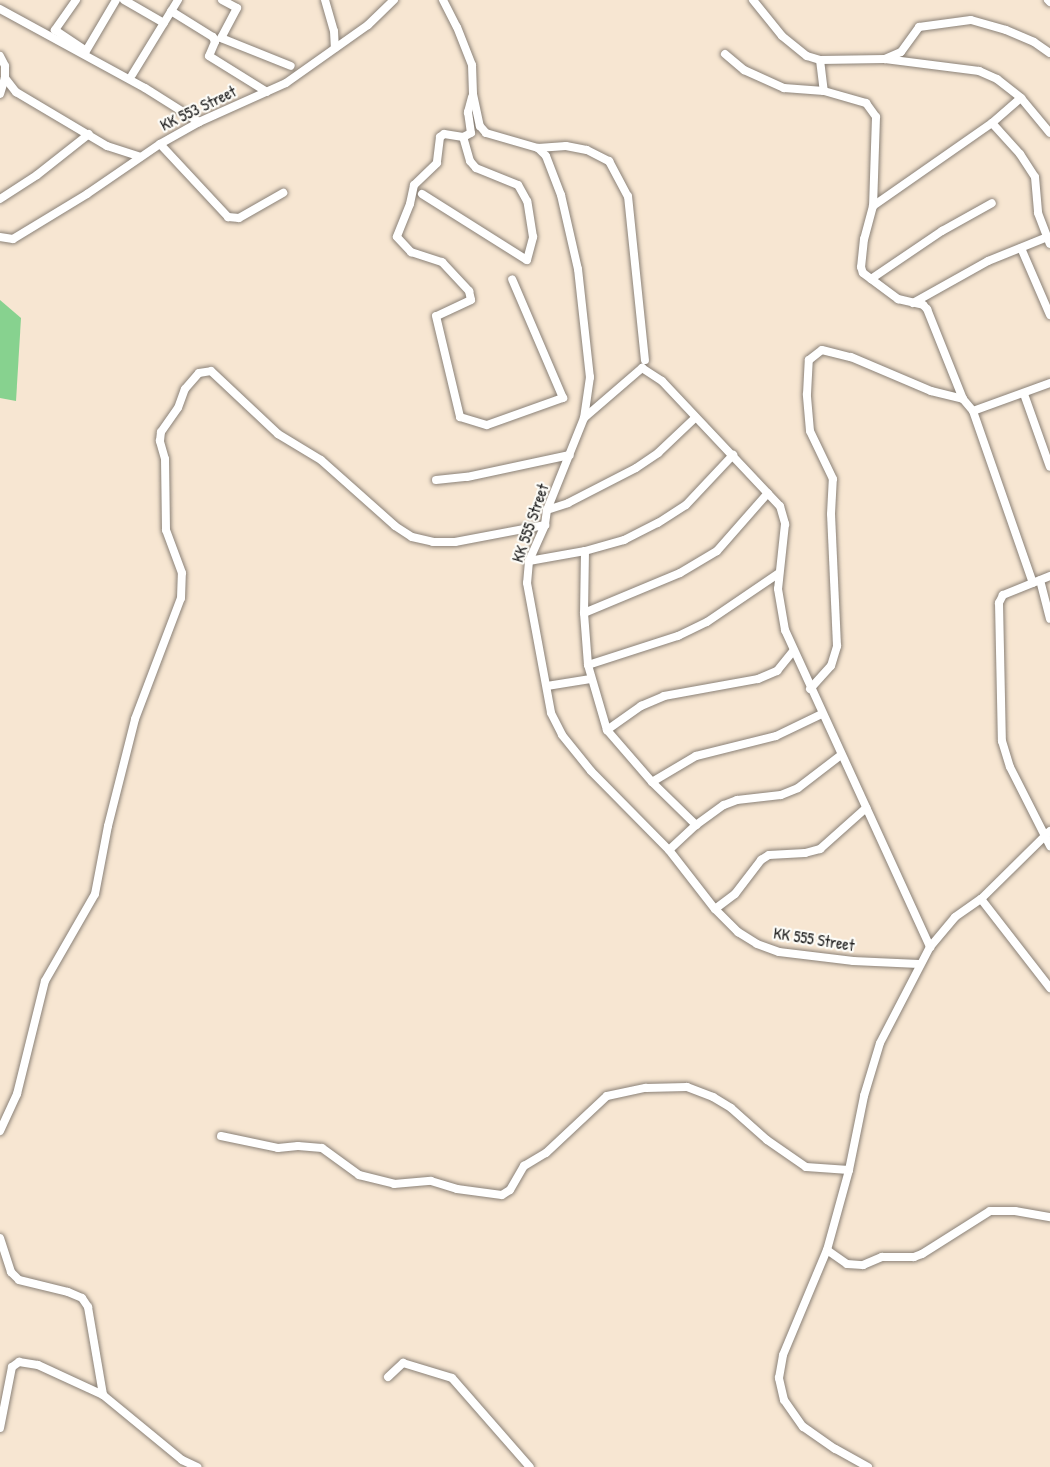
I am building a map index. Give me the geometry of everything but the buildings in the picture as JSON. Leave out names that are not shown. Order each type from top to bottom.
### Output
[{"type":"street","points":[[76,0],[56,30],[86,51],[116,0]]},
{"type":"street","points":[[124,0],[164,23]]},
{"type":"street","points":[[132,75],[178,0]]},
{"type":"street","points":[[222,0],[237,8],[221,38],[291,66]]},
{"type":"street","points":[[325,0],[334,31],[335,48]]},
{"type":"street","name":"KK 553 Street","points":[[0,237],[13,239],[87,194],[160,144],[199,122],[286,83],[368,25],[394,0]]},
{"type":"street","points":[[443,0],[469,56],[478,118],[486,133],[538,148],[566,146],[587,150],[609,161],[628,196],[645,360]]},
{"type":"street","points":[[753,0],[788,42],[807,56],[820,60],[885,59],[979,71],[997,79],[1021,98],[1050,133]]},
{"type":"street","points":[[0,9],[145,88],[199,122]]},
{"type":"street","points":[[171,11],[213,37],[215,42],[209,56],[267,92]]},
{"type":"street","points":[[885,59],[901,52],[919,27],[971,20],[1006,30],[1035,42],[1050,52]]},
{"type":"street","points":[[725,54],[744,70],[784,88],[805,92],[824,91],[866,103],[876,117],[873,206],[864,239],[861,267],[871,279],[898,299],[927,309],[963,399],[973,411],[1050,619]]},
{"type":"street","points":[[0,56],[5,66],[5,78],[0,94]]},
{"type":"street","points":[[820,60],[824,91]]},
{"type":"street","points":[[5,78],[16,92],[107,146],[140,157]]},
{"type":"street","points":[[473,94],[468,112],[471,133],[463,137],[444,134],[440,137],[438,160],[414,185],[410,204],[397,237],[411,252],[442,262],[469,291],[471,300],[436,316],[460,417],[487,425],[563,398],[512,279]]},
{"type":"street","points":[[873,206],[992,123],[1021,98]]},
{"type":"street","points":[[913,303],[988,261],[1021,248],[1048,241],[1038,213],[1035,177],[1020,154],[992,123]]},
{"type":"street","points":[[0,199],[37,175],[89,134]]},
{"type":"street","points":[[422,194],[527,260],[533,237],[527,201],[518,185],[476,168],[470,161],[463,137]]},
{"type":"street","points":[[160,144],[228,217],[239,218],[282,193]]},
{"type":"street","name":"KK 555 Street","points":[[538,148],[546,156],[558,187],[578,268],[590,363],[584,418],[547,510],[545,525],[529,561],[527,583],[551,713],[562,735],[591,771],[669,850],[715,909],[738,932],[757,944],[779,952],[853,961],[919,964]]},
{"type":"street","points":[[871,279],[942,231],[992,203]]},
{"type":"street","points":[[1021,248],[1050,315]]},
{"type":"street","points":[[810,689],[831,666],[837,646],[831,514],[833,479],[810,431],[807,394],[809,360],[822,350],[851,357],[930,391],[963,399]]},
{"type":"street","points":[[584,418],[642,368],[662,381],[780,506],[785,524],[779,573],[780,605],[793,651],[930,947]]},
{"type":"street","points":[[0,1131],[17,1094],[27,1045],[45,981],[95,894],[108,826],[135,719],[181,598],[182,573],[166,530],[165,459],[160,441],[161,432],[178,408],[185,389],[199,373],[211,371],[278,434],[321,460],[395,526],[412,537],[433,542],[455,542],[545,525]]},
{"type":"street","points":[[973,411],[1050,383]]},
{"type":"street","points":[[1024,394],[1050,467]]},
{"type":"street","points":[[547,510],[589,493],[636,468],[658,453],[695,418]]},
{"type":"street","points":[[436,480],[467,477],[570,455]]},
{"type":"street","points":[[529,561],[585,551],[624,540],[658,523],[686,505],[733,455]]},
{"type":"street","points":[[584,613],[680,573],[717,551],[768,493]]},
{"type":"street","points":[[585,551],[584,613],[588,665],[590,679],[607,730],[652,782],[696,825]]},
{"type":"street","points":[[588,665],[678,636],[707,622],[779,573]]},
{"type":"street","points":[[1050,576],[1000,598],[1000,725],[1010,767],[1048,834],[1050,846]]},
{"type":"street","points":[[607,730],[641,706],[664,696],[758,679],[777,671],[793,651]]},
{"type":"street","points":[[547,686],[590,679]]},
{"type":"street","points":[[652,782],[696,756],[776,736],[822,714]]},
{"type":"street","points":[[669,850],[696,825],[724,805],[737,800],[763,799],[798,789],[841,754]]},
{"type":"street","points":[[715,909],[735,894],[761,860],[769,855],[806,853],[820,849],[866,808]]},
{"type":"street","points":[[868,1467],[835,1449],[804,1427],[784,1400],[779,1378],[783,1354],[827,1250],[849,1170],[864,1096],[880,1043],[919,964],[955,917],[981,899],[1048,834]]},
{"type":"street","points":[[981,899],[1050,988]]},
{"type":"street","points":[[221,1136],[278,1148],[298,1146],[322,1148],[359,1175],[394,1184],[432,1181],[457,1189],[502,1195],[510,1190],[524,1166],[546,1153],[607,1096],[646,1088],[687,1088],[713,1097],[731,1108],[767,1140],[806,1167],[849,1170]]},
{"type":"street","points":[[827,1250],[847,1264],[863,1265],[882,1257],[914,1257],[922,1254],[990,1211],[1015,1211],[1050,1217]]},
{"type":"street","points":[[0,1238],[11,1272],[19,1280],[82,1298],[92,1319],[104,1395]]},
{"type":"street","points":[[0,1428],[12,1367],[19,1362],[38,1365],[104,1395],[182,1460],[197,1467]]},
{"type":"street","points":[[388,1377],[403,1363],[452,1378],[530,1467]]},
{"type":"green space","points":[[0,300],[21,318],[16,401],[0,398]]}]
